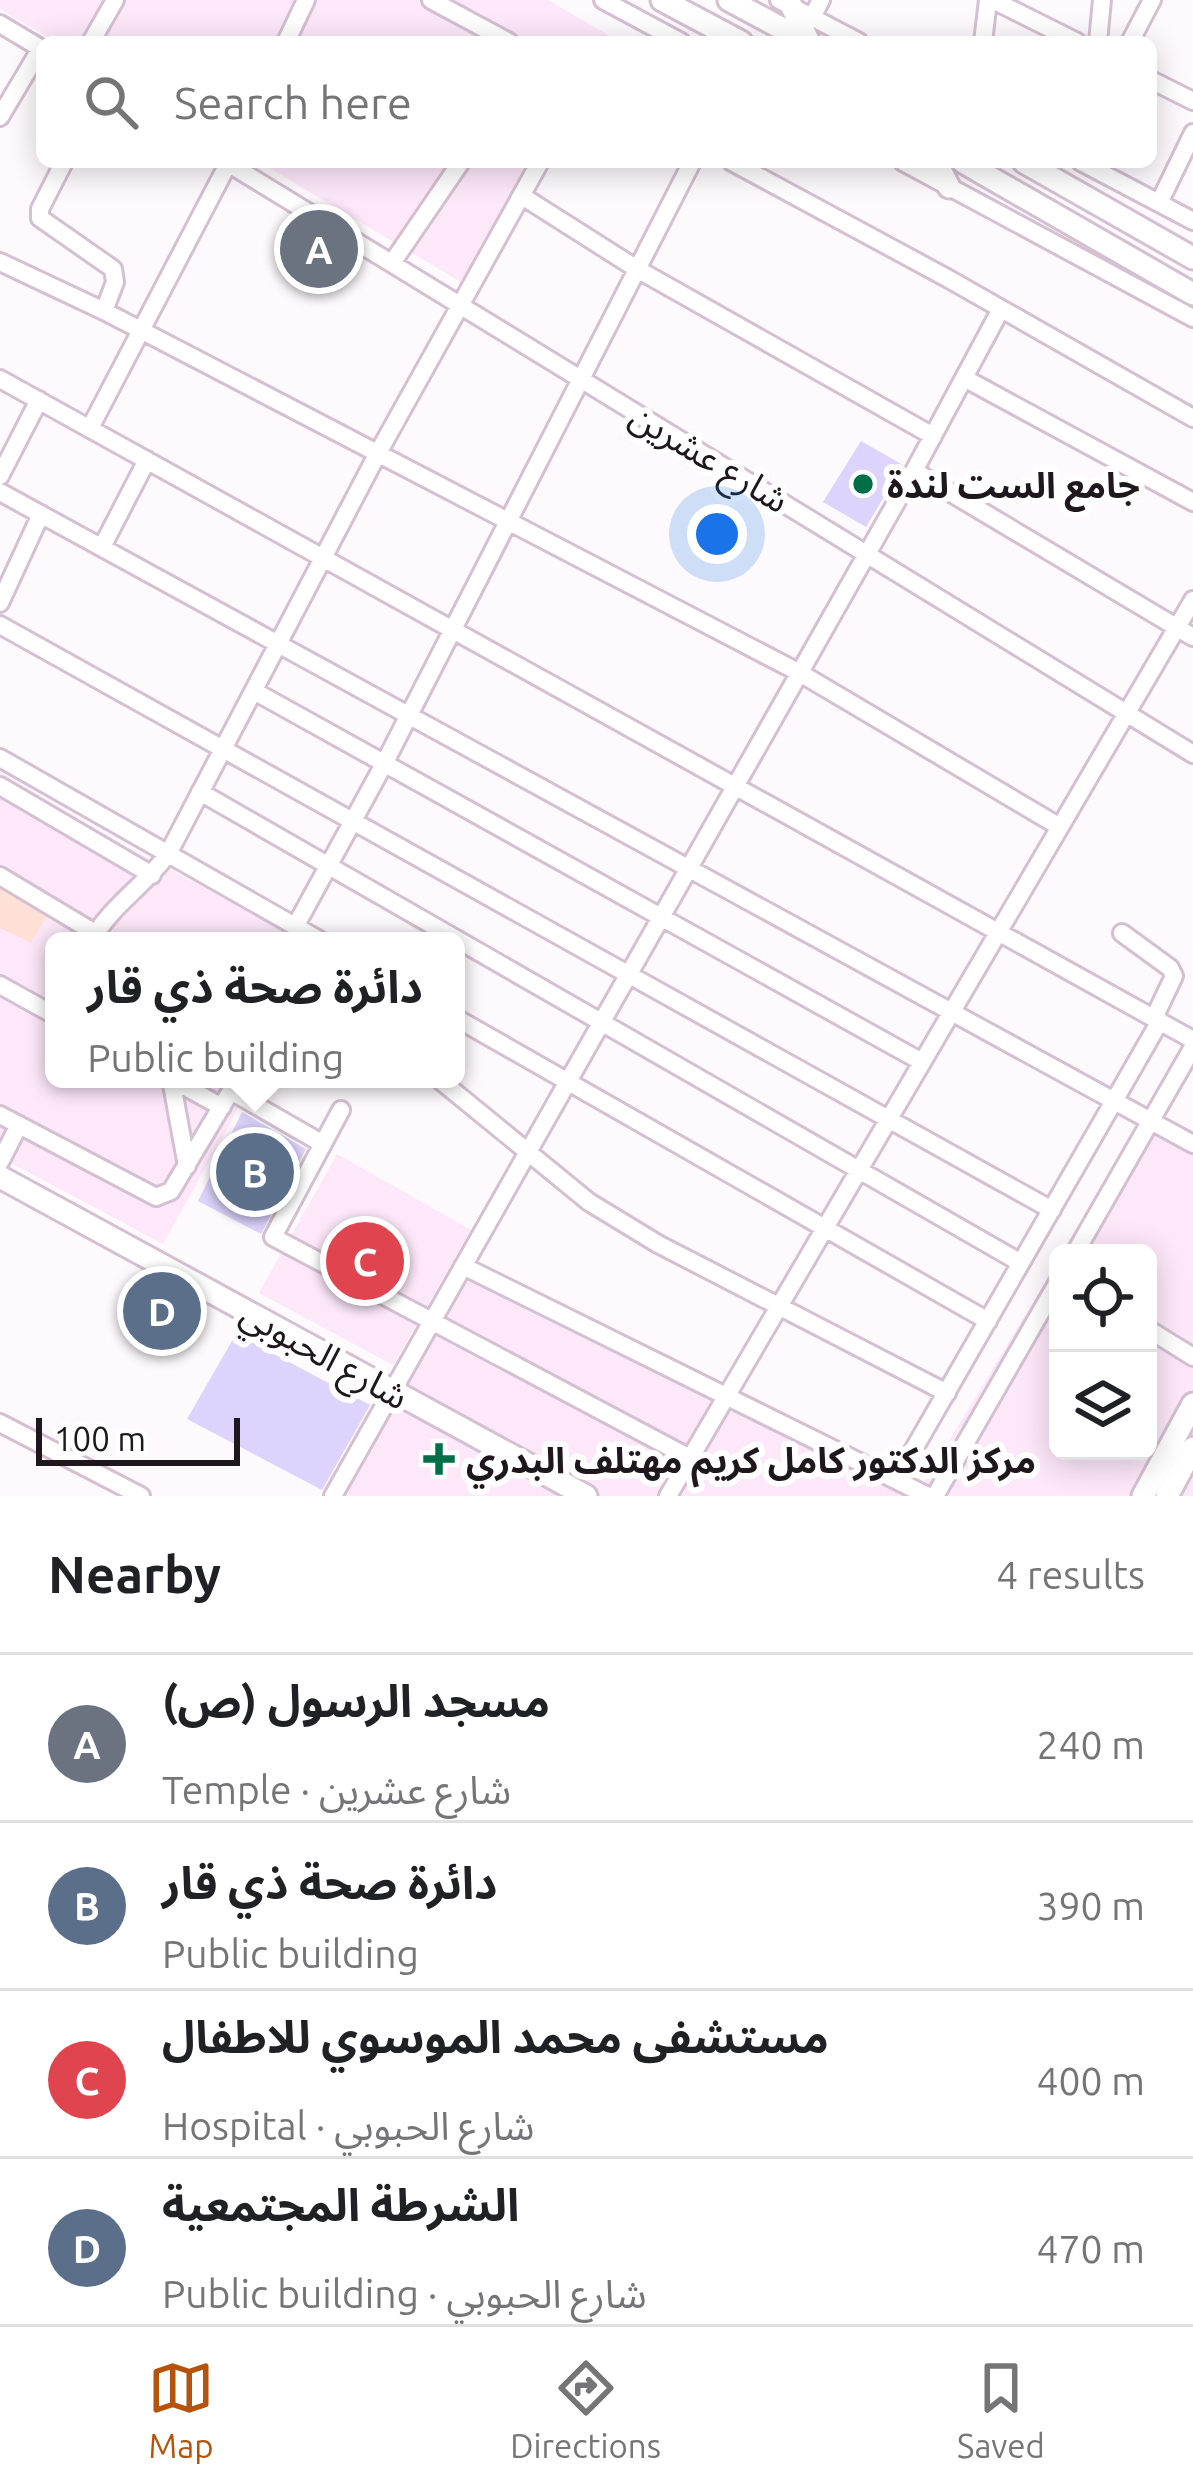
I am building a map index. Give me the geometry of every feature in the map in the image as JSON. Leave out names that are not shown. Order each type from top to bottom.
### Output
[{"type":"main road","points":[[662,0],[730,36]]},
{"type":"main road","points":[[729,0],[797,36]]},
{"type":"main road","points":[[801,6],[807,36]]},
{"type":"main road","points":[[939,168],[949,187]]},
{"type":"main road","points":[[973,168],[1189,292]]},
{"type":"main road","points":[[1035,168],[1193,258]]},
{"type":"main road","name":"شارع الحبوبي","points":[[0,1177],[560,1496]]},
{"type":"main road","name":"شارع الحبوبي","points":[[0,1193],[586,1496]]},
{"type":"main road","points":[[1143,1496],[1193,1404]]},
{"type":"main road","points":[[1167,1496],[1193,1448]]},
{"type":"street","points":[[94,36],[115,0]]},
{"type":"street","points":[[289,36],[306,0]]},
{"type":"street","points":[[431,0],[498,36]]},
{"type":"street","points":[[603,0],[670,36]]},
{"type":"street","points":[[983,36],[990,0],[1065,36]]},
{"type":"street","points":[[1099,36],[1102,0]]},
{"type":"street","points":[[1133,36],[1152,0]]},
{"type":"street","points":[[801,6],[849,36]]},
{"type":"street","points":[[0,24],[36,46]]},
{"type":"street","points":[[0,117],[36,57]]},
{"type":"street","points":[[1157,83],[1193,101]]},
{"type":"street","points":[[1159,203],[1193,134]]},
{"type":"street","points":[[61,168],[40,208],[40,218],[113,269],[115,281],[104,311]]},
{"type":"street","points":[[90,428],[225,168]]},
{"type":"street","name":"شارع عشرين","points":[[238,168],[1193,754]]},
{"type":"street","points":[[392,263],[456,168]]},
{"type":"street","points":[[96,932],[168,854],[378,454],[537,168]]},
{"type":"street","points":[[296,926],[385,764],[689,168]]},
{"type":"street","points":[[743,168],[1193,418]]},
{"type":"street","points":[[914,168],[1193,318]]},
{"type":"street","points":[[1093,168],[1193,221]]},
{"type":"street","points":[[522,196],[637,269],[933,436]]},
{"type":"street","points":[[0,262],[104,311],[800,673],[1060,827]]},
{"type":"street","points":[[333,1496],[868,554],[1001,308]]},
{"type":"street","points":[[964,378],[1193,502]]},
{"type":"street","points":[[0,380],[1157,1019],[1193,1044],[1080,1244]]},
{"type":"street","points":[[0,476],[39,400]]},
{"type":"street","points":[[102,547],[147,460]]},
{"type":"street","points":[[914,472],[1185,633]]},
{"type":"street","points":[[0,492],[1193,1144]]},
{"type":"street","points":[[0,603],[41,514]]},
{"type":"street","points":[[668,1496],[1126,714],[1185,633],[1193,600]]},
{"type":"street","points":[[0,625],[1052,1210]]},
{"type":"street","points":[[254,691],[922,1062]]},
{"type":"street","points":[[0,758],[306,932]]},
{"type":"street","points":[[0,786],[152,875]]},
{"type":"street","points":[[200,792],[444,932]]},
{"type":"street","points":[[0,876],[85,932]]},
{"type":"street","points":[[896,1480],[1157,1019],[1174,976],[1170,968],[1122,934]]},
{"type":"street","points":[[465,944],[1021,1263]]},
{"type":"street","points":[[0,985],[45,1008]]},
{"type":"street","points":[[465,1023],[988,1321]]},
{"type":"street","points":[[173,1088],[187,1166]]},
{"type":"street","points":[[449,1088],[589,1202],[658,1244],[946,1393]]},
{"type":"street","points":[[0,1114],[156,1197],[171,1191],[230,1092],[323,1144]]},
{"type":"street","points":[[341,1110],[274,1237],[690,1458]]},
{"type":"street","points":[[0,1162],[19,1125]]},
{"type":"street","points":[[463,1266],[931,1496],[1049,1297]]},
{"type":"street","points":[[1157,1335],[1193,1357]]},
{"type":"street","points":[[0,1423],[141,1496]]},
{"type":"shaded area","points":[[0,0],[548,0],[610,36],[46,36],[0,9]]},
{"type":"shaded area","points":[[269,168],[543,168],[471,288]]},
{"type":"shaded area","points":[[0,772],[129,848],[289,932],[45,932],[45,1088],[250,1088],[163,1244],[0,1157]]},
{"type":"shaded area","points":[[0,885],[48,913],[31,943],[0,928]]},
{"type":"shaded area","points":[[1144,1120],[1193,1149],[1193,1496],[332,1496],[470,1268],[924,1482],[1049,1276],[1049,1460],[1157,1460],[1157,1244],[1068,1244]]},
{"type":"shaded area","points":[[337,1154],[471,1230],[393,1365],[259,1293]]},
{"type":"building","name":"جامع الست لندة","points":[[861,441],[903,465],[866,527],[823,502]]},
{"type":"building","points":[[242,1112],[306,1149],[261,1234],[198,1201]]},
{"type":"building","points":[[236,1334],[370,1405],[322,1490],[187,1419]]},
{"type":"place","name":"مسجد الرسول (ص)","points":[[319,249]]},
{"type":"place","name":"جامع الست لندة","points":[[863,484]]},
{"type":"place","name":"دائرة صحة ذي قار","points":[[255,1172]]},
{"type":"place","name":"مستشفى محمد الموسوي للاطفال","points":[[365,1261]]},
{"type":"place","name":"الشرطة المجتمعية","points":[[162,1311]]},
{"type":"place","name":"مركز الدكتور كامل كريم مهتلف البدري","points":[[439,1459]]}]
